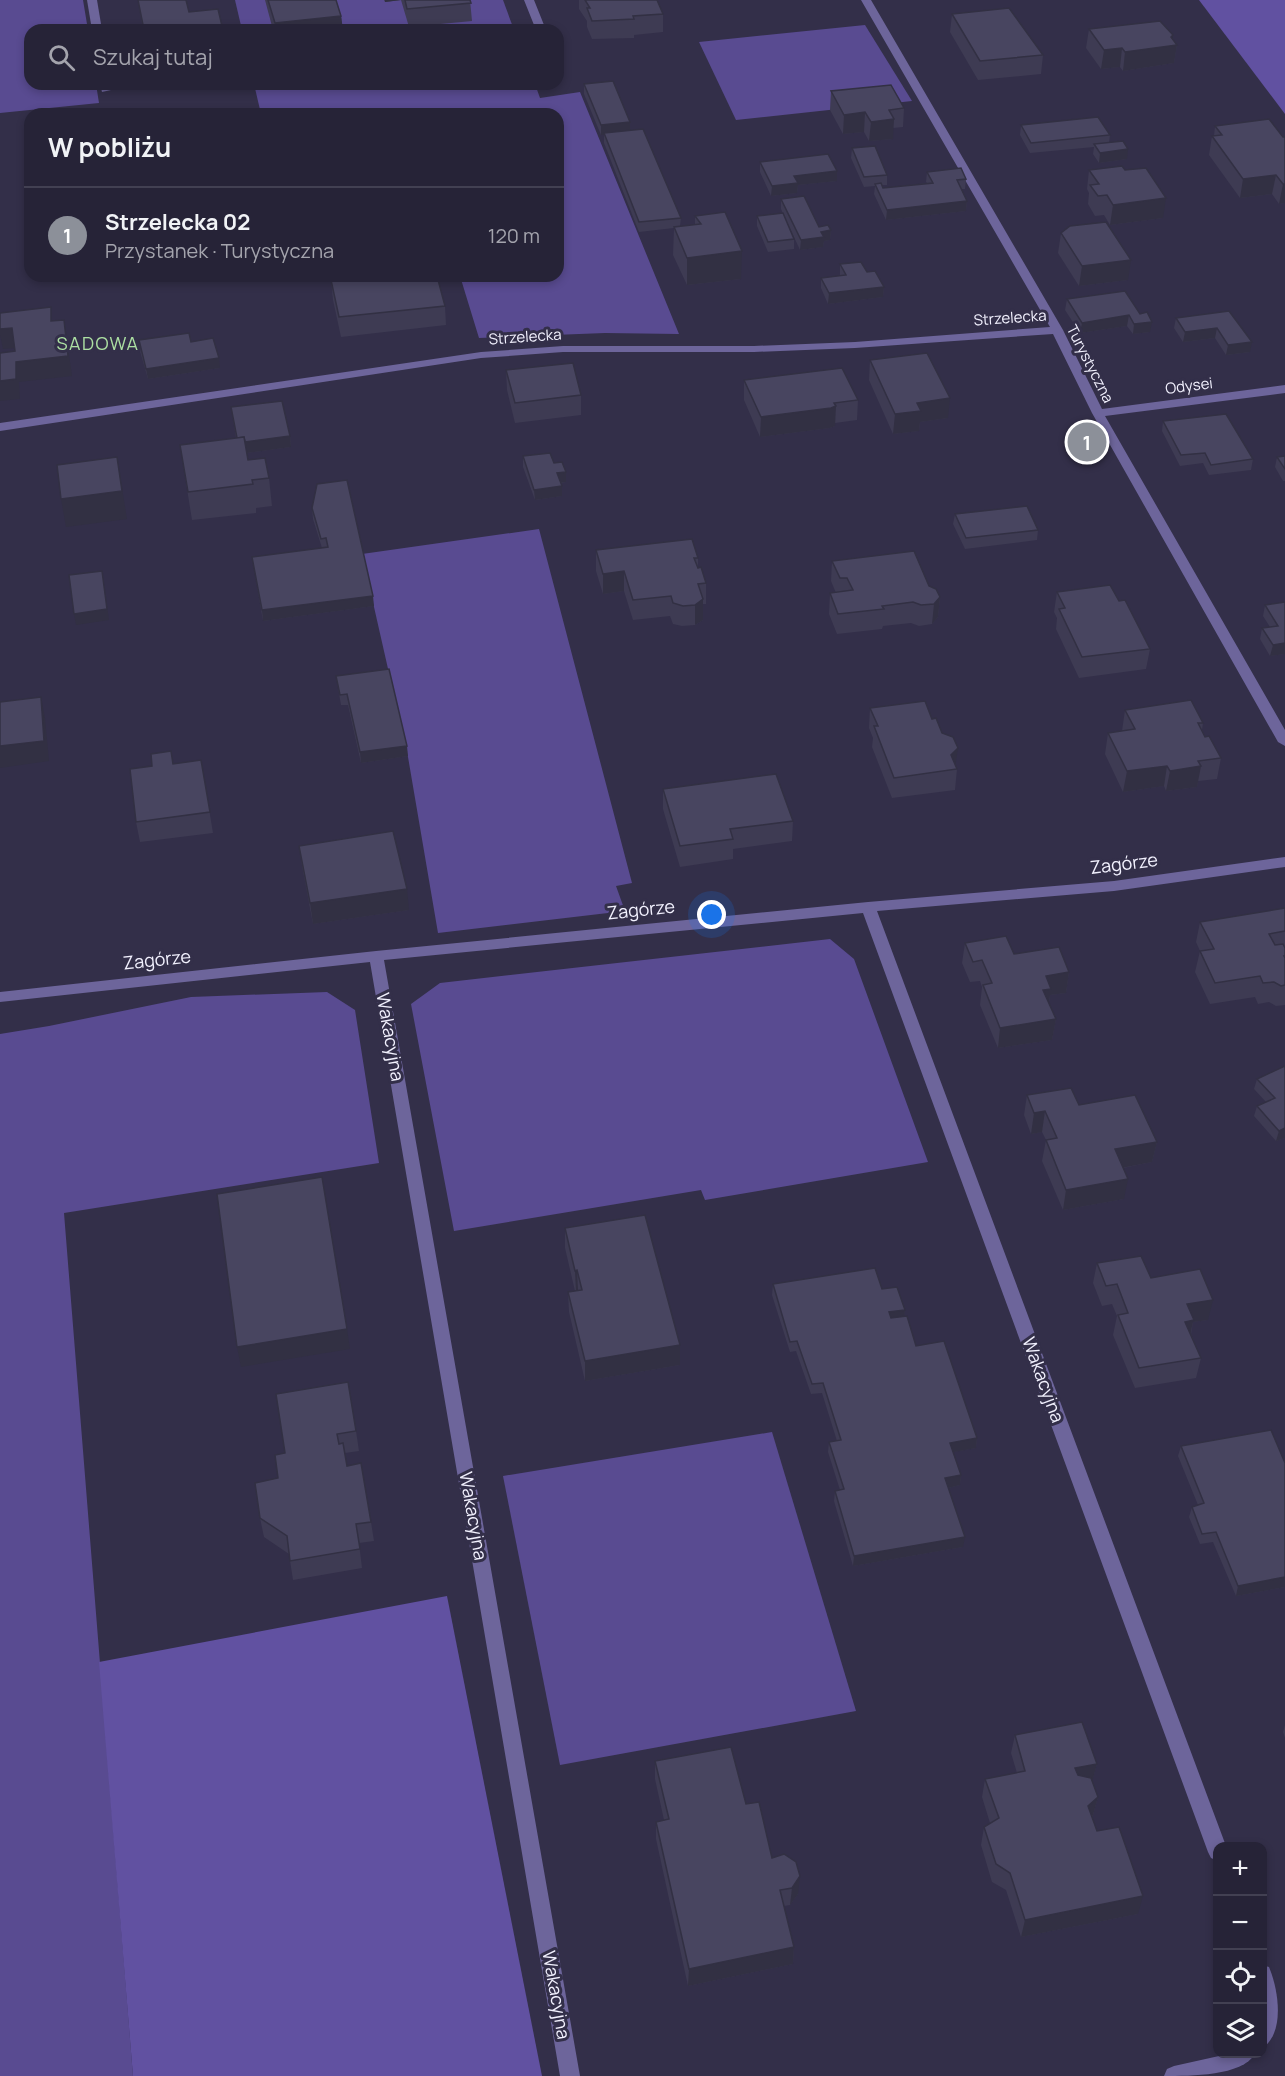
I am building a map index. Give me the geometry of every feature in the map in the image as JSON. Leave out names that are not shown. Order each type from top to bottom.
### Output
[{"type":"street","points":[[92,0],[96,24]]},
{"type":"street","points":[[529,0],[539,24]]},
{"type":"street","name":"Turystyczna","points":[[866,0],[1057,330],[1098,413],[1285,742]]},
{"type":"street","name":"Strzelecka","points":[[0,427],[481,355],[563,349],[754,349],[855,345],[1057,330]]},
{"type":"street","name":"Odysei","points":[[1098,413],[1285,389]]},
{"type":"street","name":"Zagórze","points":[[0,997],[376,956],[868,907],[1114,886],[1285,862]]},
{"type":"street","name":"Wakacyjna","points":[[868,907],[1214,1842]]},
{"type":"street","name":"Wakacyjna","points":[[376,956],[570,2076]]},
{"type":"street","points":[[1267,1986],[1275,2009],[1272,2025],[1267,2032]]},
{"type":"street","points":[[1174,2076],[1228,2065],[1239,2058]]},
{"type":"shaded area","points":[[0,0],[83,0],[87,24],[24,24],[24,90],[97,90],[99,103],[24,108],[24,111],[0,113]]},
{"type":"shaded area","points":[[235,0],[503,0],[512,24],[241,24]]},
{"type":"shaded area","points":[[1199,0],[1285,0],[1285,114]]},
{"type":"shaded area","points":[[865,25],[912,101],[736,120],[699,42]]},
{"type":"shaded area","points":[[255,90],[537,90],[540,98],[580,92],[679,334],[605,333],[479,338],[462,282],[564,282],[564,108],[260,108]]},
{"type":"shaded area","points":[[539,529],[632,883],[616,886],[625,911],[438,933],[408,757],[362,554]]},
{"type":"shaded area","points":[[830,939],[854,959],[928,1162],[705,1200],[701,1190],[454,1231],[411,1004],[440,983]]},
{"type":"shaded area","points":[[327,992],[355,1010],[379,1163],[64,1213],[133,2076],[0,2076],[0,1034],[191,997]]},
{"type":"shaded area","points":[[772,1432],[856,1711],[560,1765],[503,1476]]},
{"type":"shaded area","points":[[447,1596],[542,2076],[133,2076],[99,1662]]},
{"type":"building","points":[[138,0],[186,0],[189,12],[218,9],[222,24],[143,24]]},
{"type":"building","points":[[268,0],[336,0],[341,16],[275,23]]},
{"type":"building","points":[[405,0],[470,0],[471,3],[407,9]]},
{"type":"building","points":[[585,0],[657,0],[663,14],[633,16],[634,19],[592,21],[587,8],[590,8]]},
{"type":"building","points":[[1009,8],[1043,55],[980,61],[952,14]]},
{"type":"building","points":[[1160,21],[1173,35],[1171,37],[1177,45],[1125,52],[1122,48],[1104,50],[1089,29]]},
{"type":"building","points":[[613,81],[630,122],[601,125],[584,84]]},
{"type":"building","points":[[891,85],[904,108],[889,110],[894,119],[871,122],[865,112],[844,115],[831,91]]},
{"type":"building","points":[[1098,117],[1110,135],[1031,143],[1021,125]]},
{"type":"building","points":[[1269,119],[1285,137],[1285,184],[1276,175],[1243,179],[1212,136],[1222,135],[1215,126]]},
{"type":"building","points":[[643,129],[681,218],[639,222],[604,133]]},
{"type":"building","points":[[1123,141],[1128,149],[1100,153],[1094,144]]},
{"type":"building","points":[[875,146],[887,175],[864,177],[852,148]]},
{"type":"building","points":[[828,154],[837,171],[794,176],[798,183],[772,186],[760,162]]},
{"type":"building","points":[[1122,166],[1125,170],[1146,168],[1166,198],[1113,205],[1107,195],[1098,196],[1090,185],[1099,184],[1089,170]]},
{"type":"building","points":[[961,168],[966,179],[957,180],[967,201],[887,210],[875,184],[881,183],[883,188],[933,183],[927,172]]},
{"type":"building","points":[[804,196],[819,227],[828,225],[831,230],[821,232],[824,237],[801,240],[781,199]]},
{"type":"building","points":[[725,212],[742,251],[687,258],[674,227],[701,224],[695,216]]},
{"type":"building","points":[[783,213],[794,239],[768,242],[757,216]]},
{"type":"building","points":[[1106,222],[1131,260],[1082,266],[1061,233],[1070,226]]},
{"type":"building","points":[[861,262],[867,272],[875,271],[884,287],[829,293],[821,278],[846,275],[840,264]]},
{"type":"building","points":[[331,282],[439,282],[445,306],[339,317]]},
{"type":"building","points":[[1125,291],[1140,314],[1147,312],[1152,322],[1134,324],[1129,315],[1082,323],[1067,299]]},
{"type":"building","points":[[51,307],[51,321],[64,320],[68,356],[16,362],[16,379],[0,381],[0,353],[15,351],[12,328],[0,329],[0,313]]},
{"type":"building","points":[[1229,311],[1252,342],[1228,345],[1217,328],[1185,332],[1176,318]]},
{"type":"building","points":[[189,333],[191,342],[213,338],[219,358],[146,369],[139,340]]},
{"type":"building","points":[[927,353],[950,398],[917,403],[921,411],[895,414],[870,360]]},
{"type":"building","points":[[573,363],[581,395],[515,403],[506,370]]},
{"type":"building","points":[[842,368],[858,400],[834,403],[836,406],[831,408],[761,417],[744,380]]},
{"type":"building","points":[[282,401],[290,436],[245,442],[244,437],[237,438],[231,407]]},
{"type":"building","points":[[1226,414],[1253,459],[1211,465],[1205,453],[1181,455],[1163,421]]},
{"type":"building","points":[[244,437],[248,460],[265,458],[269,478],[252,480],[253,484],[188,492],[180,445]]},
{"type":"building","points":[[550,453],[554,463],[562,462],[566,472],[557,473],[562,486],[534,490],[523,456]]},
{"type":"building","points":[[1285,456],[1285,469],[1277,457]]},
{"type":"building","points":[[117,457],[122,491],[61,499],[57,465]]},
{"type":"building","points":[[347,480],[373,596],[262,610],[252,557],[328,547],[326,538],[321,539],[312,508],[317,484]]},
{"type":"building","points":[[1027,506],[1038,530],[966,538],[955,514]]},
{"type":"building","points":[[692,539],[698,558],[694,558],[698,568],[701,567],[706,583],[698,584],[703,599],[695,605],[683,606],[673,603],[671,596],[633,600],[624,571],[603,574],[596,550]]},
{"type":"building","points":[[914,551],[929,586],[936,589],[940,597],[934,604],[921,605],[913,602],[882,606],[884,609],[838,614],[830,593],[853,590],[847,578],[840,578],[832,561]]},
{"type":"building","points":[[102,571],[107,609],[74,614],[69,575]]},
{"type":"building","points":[[1110,585],[1119,601],[1125,600],[1150,649],[1082,657],[1059,609],[1065,608],[1057,592]]},
{"type":"building","points":[[1285,602],[1285,643],[1273,645],[1262,628],[1278,626],[1265,605]]},
{"type":"building","points":[[389,669],[407,746],[360,752],[347,694],[340,695],[336,676]]},
{"type":"building","points":[[41,697],[44,741],[0,746],[0,702]]},
{"type":"building","points":[[1191,700],[1203,723],[1198,723],[1205,737],[1209,736],[1221,758],[1198,761],[1201,766],[1170,771],[1167,766],[1127,771],[1108,733],[1135,729],[1125,710]]},
{"type":"building","points":[[925,701],[932,719],[936,718],[942,733],[953,737],[958,748],[951,755],[957,769],[894,778],[874,726],[878,726],[870,708]]},
{"type":"building","points":[[171,751],[173,764],[201,760],[210,812],[136,822],[130,769],[152,766],[151,754]]},
{"type":"building","points":[[776,774],[793,821],[730,829],[733,839],[680,846],[663,789]]},
{"type":"building","points":[[393,831],[407,889],[310,903],[299,846]]},
{"type":"building","points":[[1285,908],[1285,931],[1269,934],[1275,945],[1283,944],[1285,948],[1285,985],[1281,986],[1274,982],[1263,983],[1260,976],[1215,983],[1200,951],[1214,949],[1200,922]]},
{"type":"building","points":[[1006,936],[1014,954],[1059,947],[1069,972],[1046,976],[1051,989],[1043,990],[1056,1019],[1000,1028],[983,985],[992,983],[982,960],[973,962],[965,943]]},
{"type":"building","points":[[1285,1066],[1285,1128],[1279,1131],[1257,1106],[1275,1098],[1257,1079]]},
{"type":"building","points":[[1071,1088],[1079,1105],[1135,1095],[1157,1142],[1115,1149],[1128,1179],[1066,1190],[1046,1140],[1057,1138],[1045,1111],[1034,1113],[1027,1095]]},
{"type":"building","points":[[322,1177],[347,1329],[237,1347],[217,1194]]},
{"type":"building","points":[[645,1215],[680,1345],[585,1361],[568,1292],[582,1290],[565,1228]]},
{"type":"building","points":[[1141,1256],[1151,1278],[1200,1269],[1213,1300],[1187,1304],[1194,1320],[1185,1322],[1201,1358],[1139,1368],[1118,1315],[1128,1313],[1117,1284],[1106,1286],[1097,1263]]},
{"type":"building","points":[[875,1268],[882,1289],[897,1287],[905,1310],[889,1312],[891,1318],[907,1316],[916,1346],[944,1341],[977,1438],[950,1443],[961,1475],[945,1478],[965,1537],[854,1556],[835,1491],[844,1489],[829,1442],[841,1440],[823,1383],[812,1384],[797,1341],[790,1342],[773,1284]]},
{"type":"building","points":[[348,1382],[356,1431],[337,1434],[339,1444],[343,1443],[347,1466],[361,1463],[371,1522],[356,1524],[360,1549],[290,1561],[287,1536],[260,1518],[255,1483],[278,1478],[275,1455],[285,1453],[276,1394]]},
{"type":"building","points":[[1271,1430],[1285,1463],[1285,1577],[1238,1586],[1216,1532],[1202,1534],[1192,1507],[1204,1503],[1181,1446]]},
{"type":"building","points":[[1082,1722],[1097,1764],[1075,1768],[1078,1775],[1091,1778],[1098,1797],[1088,1806],[1097,1831],[1119,1827],[1143,1896],[1025,1920],[1010,1873],[996,1864],[984,1827],[999,1818],[985,1779],[1025,1771],[1015,1735]]},
{"type":"building","points":[[731,1747],[746,1804],[759,1802],[772,1858],[784,1854],[796,1862],[800,1876],[792,1888],[780,1890],[794,1947],[689,1969],[656,1822],[669,1819],[655,1761]]},
{"type":"place","name":"Strzelecka 02","points":[[1087,442]]},
{"type":"district","name":"SADOWA","points":[[98,344]]}]
